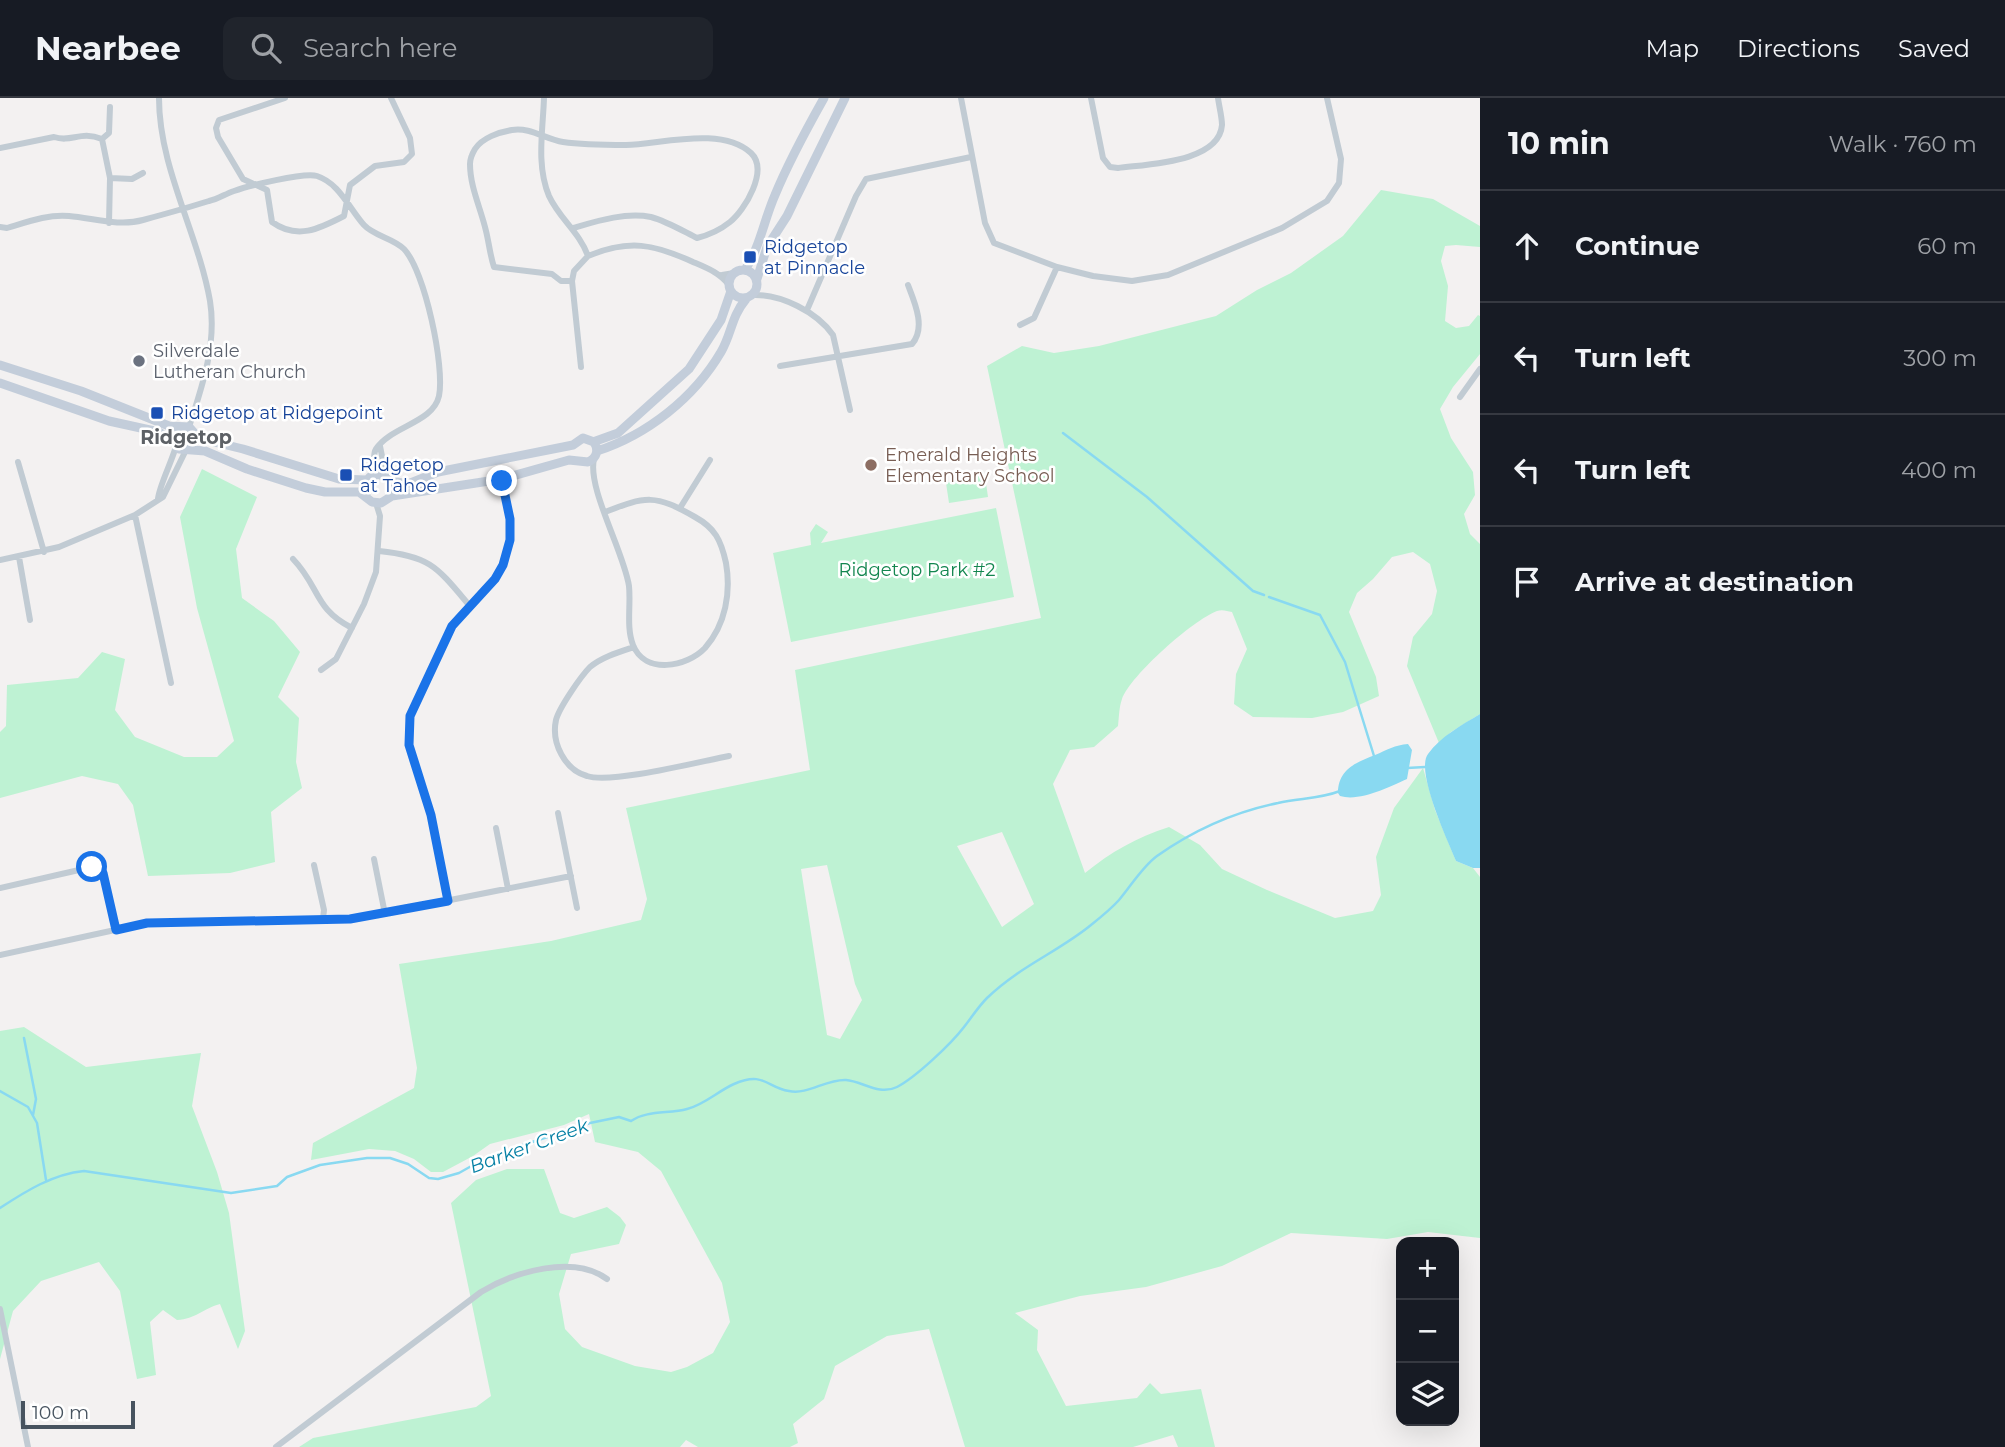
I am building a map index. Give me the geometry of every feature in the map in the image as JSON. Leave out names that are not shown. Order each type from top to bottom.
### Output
[{"type":"main road","points":[[584,464],[595,450],[618,433],[689,369],[721,320],[734,273],[745,270],[756,252],[789,163],[824,98]]},
{"type":"main road","points":[[595,450],[626,440],[646,429],[664,416],[707,374],[723,350],[734,315],[750,297],[767,247],[787,216],[845,98]]},
{"type":"main road","points":[[745,270],[757,281]]},
{"type":"main road","points":[[730,288],[737,297],[750,297]]},
{"type":"main road","points":[[0,365],[188,430],[205,440],[339,479],[388,479],[408,484],[438,472],[573,445],[583,438],[595,450]]},
{"type":"main road","points":[[0,383],[109,421],[159,432],[175,444],[188,449],[205,452],[306,488],[325,492],[355,491],[383,503],[502,478],[558,462],[584,464]]},
{"type":"main road","points":[[175,444],[175,431],[188,430]]},
{"type":"main road","points":[[188,430],[195,443],[188,449]]},
{"type":"main road","points":[[573,445],[572,453],[584,464]]},
{"type":"main road","points":[[366,495],[364,487],[370,478]]},
{"type":"main road","points":[[383,503],[388,479]]},
{"type":"street","points":[[159,98],[162,131],[171,171],[210,303],[208,359],[188,430]]},
{"type":"street","points":[[285,98],[219,120],[216,128],[218,137],[243,179],[267,190],[272,222],[285,232],[303,232],[344,216],[350,185],[375,166],[404,162],[412,154],[410,138],[391,98]]},
{"type":"street","points":[[544,98],[541,153],[550,198],[573,228],[588,256]]},
{"type":"street","points":[[961,98],[985,223],[994,243],[1057,267],[1093,276],[1132,281],[1168,275],[1282,228],[1327,201],[1339,183],[1341,159],[1327,98]]},
{"type":"street","points":[[1091,98],[1102,158],[1108,166],[1113,167],[1187,159],[1214,143],[1222,124],[1218,98]]},
{"type":"street","points":[[102,139],[109,132],[110,107]]},
{"type":"street","points":[[572,281],[561,281],[552,274],[494,267],[471,176],[470,160],[477,146],[489,137],[512,130],[527,130],[561,142],[626,145],[715,139],[751,153],[758,165],[758,176],[749,197],[732,221],[710,235],[697,239],[652,217],[608,218],[573,228]]},
{"type":"street","points":[[0,148],[54,137],[62,140],[90,134],[102,139]]},
{"type":"street","points":[[102,139],[110,178],[109,222]]},
{"type":"street","points":[[807,310],[856,196],[866,179],[971,157]]},
{"type":"street","points":[[110,178],[132,179],[143,173]]},
{"type":"street","points":[[0,228],[53,216],[139,222],[257,186],[314,175],[335,187],[366,227],[402,247],[414,261],[425,288],[440,373],[438,398],[431,412],[386,436],[376,450],[370,478]]},
{"type":"street","points":[[580,367],[572,281],[574,271],[588,256],[623,246],[654,247],[722,275],[734,273]]},
{"type":"street","points":[[1020,325],[1034,318],[1057,267]]},
{"type":"street","points":[[722,275],[730,288]]},
{"type":"street","points":[[757,281],[766,294]]},
{"type":"street","points":[[780,366],[912,344],[919,337],[919,330],[908,285]]},
{"type":"street","points":[[750,297],[766,294],[807,310],[827,326],[833,335],[850,410]]},
{"type":"street","points":[[1461,397],[1480,369]]},
{"type":"street","points":[[158,500],[157,493],[171,466],[175,444]]},
{"type":"street","points":[[380,446],[388,479]]},
{"type":"street","points":[[0,560],[44,552],[135,515],[163,497],[188,449]]},
{"type":"street","points":[[680,508],[710,460]]},
{"type":"street","points":[[18,462],[44,552]]},
{"type":"street","points":[[584,464],[605,512],[628,584],[634,647],[649,662],[656,665],[687,660],[697,655],[707,646],[723,616],[729,590],[722,543],[713,530],[680,508],[651,498],[605,512]]},
{"type":"street","points":[[448,901],[431,815],[409,745],[409,730],[412,708],[452,626],[495,579],[508,551],[510,519],[502,478]]},
{"type":"street","points":[[321,670],[337,659],[364,604],[376,572],[383,503]]},
{"type":"street","points":[[135,515],[171,683]]},
{"type":"street","points":[[379,551],[406,554],[427,561],[469,605]]},
{"type":"street","points":[[19,557],[30,620]]},
{"type":"street","points":[[293,559],[312,582],[317,598],[326,611],[334,619],[352,628]]},
{"type":"street","points":[[634,647],[592,665],[563,704],[555,723],[558,746],[563,758],[583,776],[608,778],[729,756]]},
{"type":"street","points":[[558,813],[577,908]]},
{"type":"street","points":[[496,828],[508,889]]},
{"type":"street","points":[[374,859],[385,914]]},
{"type":"street","points":[[314,865],[324,910],[323,919]]},
{"type":"street","points":[[0,888],[92,867],[103,873],[116,930]]},
{"type":"street","points":[[0,955],[147,923],[360,918],[571,876]]},
{"type":"street","points":[[276,1447],[496,1283],[525,1272],[548,1268],[598,1272],[607,1279]]},
{"type":"street","points":[[0,1309],[28,1447]]},
{"type":"green space","points":[[1381,190],[1433,199],[1480,226],[1480,247],[1445,246],[1441,261],[1448,286],[1445,321],[1456,328],[1469,326],[1480,316],[1480,354],[1453,387],[1440,409],[1451,438],[1473,472],[1475,495],[1464,514],[1470,534],[1480,544],[1480,714],[1439,743],[1407,666],[1413,637],[1432,614],[1437,591],[1430,564],[1413,552],[1392,557],[1357,593],[1349,612],[1376,677],[1379,696],[1343,712],[1312,718],[1253,717],[1234,704],[1236,674],[1247,649],[1232,612],[1219,610],[1193,625],[1137,676],[1122,699],[1118,726],[1094,747],[1070,750],[1053,784],[1085,873],[1125,846],[1169,827],[1200,845],[1222,869],[1335,918],[1373,911],[1381,895],[1376,857],[1394,808],[1423,768],[1435,810],[1456,861],[1473,868],[1480,877],[1480,1238],[1428,1232],[1387,1239],[1291,1233],[1222,1266],[1146,1287],[1080,1296],[1015,1313],[1038,1330],[1037,1350],[1066,1406],[1137,1398],[1150,1383],[1161,1394],[1201,1389],[1215,1447],[1178,1447],[1173,1435],[1133,1447],[965,1447],[929,1329],[887,1336],[835,1366],[824,1399],[793,1424],[798,1443],[790,1447],[698,1447],[686,1440],[680,1447],[299,1447],[313,1438],[476,1407],[491,1396],[451,1203],[476,1180],[507,1169],[544,1169],[560,1213],[574,1218],[607,1207],[626,1225],[619,1244],[571,1254],[559,1294],[565,1329],[582,1347],[635,1366],[671,1372],[713,1353],[730,1322],[722,1283],[661,1171],[638,1152],[595,1142],[589,1114],[564,1125],[490,1144],[443,1172],[431,1172],[414,1159],[395,1151],[369,1149],[311,1160],[313,1143],[414,1088],[417,1068],[399,964],[551,941],[641,920],[647,899],[626,808],[810,770],[795,670],[1041,618],[987,366],[1022,346],[1054,353],[1099,346],[1216,316],[1257,290],[1291,273],[1343,236]],"holes":[[[1002,832],[1034,904],[1002,927],[957,846]],[[827,865],[855,984],[862,1000],[840,1039],[827,1035],[801,869]]]},
{"type":"green space","points":[[202,469],[257,497],[236,549],[242,598],[274,621],[300,652],[278,697],[299,718],[296,762],[302,788],[271,812],[275,862],[230,873],[148,876],[133,805],[118,784],[82,776],[0,798],[0,732],[6,726],[7,685],[78,678],[102,652],[125,659],[115,710],[135,737],[184,757],[217,757],[234,741],[197,608],[180,517]]},
{"type":"green space","points":[[983,475],[988,497],[949,503],[946,483]]},
{"type":"green space","name":"Ridgetop Park #2","points":[[996,508],[1014,597],[791,642],[773,553],[811,545],[810,533],[816,524],[828,532],[821,543]]},
{"type":"green space","points":[[24,1027],[86,1067],[201,1053],[192,1106],[229,1213],[245,1331],[238,1349],[220,1304],[189,1318],[177,1320],[163,1310],[150,1322],[156,1375],[137,1379],[120,1291],[99,1262],[41,1281],[13,1311],[0,1359],[0,1031]]},
{"type":"water","points":[[1480,714],[1480,868],[1473,868],[1456,861],[1434,806],[1425,763],[1428,754],[1439,742]]},
{"type":"water","points":[[1408,744],[1412,750],[1407,779],[1365,795],[1340,796],[1338,793],[1341,778],[1350,768],[1391,748]]},
{"type":"waterway","points":[[1063,433],[1147,497],[1253,591],[1264,595]]},
{"type":"waterway","points":[[1269,597],[1320,615],[1345,662],[1374,756]]},
{"type":"waterway","points":[[1407,768],[1425,767]]},
{"type":"waterway","name":"Barker Creek","points":[[0,1208],[51,1180],[84,1171],[231,1193],[277,1186],[287,1177],[320,1165],[367,1158],[390,1158],[408,1164],[429,1178],[438,1179],[459,1173],[523,1145],[590,1123],[619,1117],[631,1121],[644,1115],[693,1107],[744,1080],[759,1079],[781,1089],[796,1092],[839,1080],[884,1090],[897,1087],[933,1060],[984,1001],[1000,987],[1106,913],[1157,856],[1200,830],[1246,811],[1340,791]]},
{"type":"waterway","points":[[24,1038],[36,1099],[33,1115]]},
{"type":"waterway","points":[[0,1091],[28,1107],[37,1123],[46,1180]]},
{"type":"place","name":"Ridgetop at Pinnacle","points":[[750,257]]},
{"type":"place","name":"Silverdale Lutheran Church","points":[[139,361]]},
{"type":"place","name":"Ridgetop at Ridgepoint","points":[[157,413]]},
{"type":"place","name":"Emerald Heights Elementary School","points":[[871,465]]},
{"type":"place","name":"Ridgetop at Tahoe","points":[[346,475]]},
{"type":"district","name":"Ridgetop","points":[[186,437]]},
{"type":"route","points":[[92,867],[103,873],[116,930],[147,923],[350,919],[448,901],[431,815],[409,745],[410,716],[452,626],[495,579],[503,565],[510,540],[510,519],[502,481]]}]
